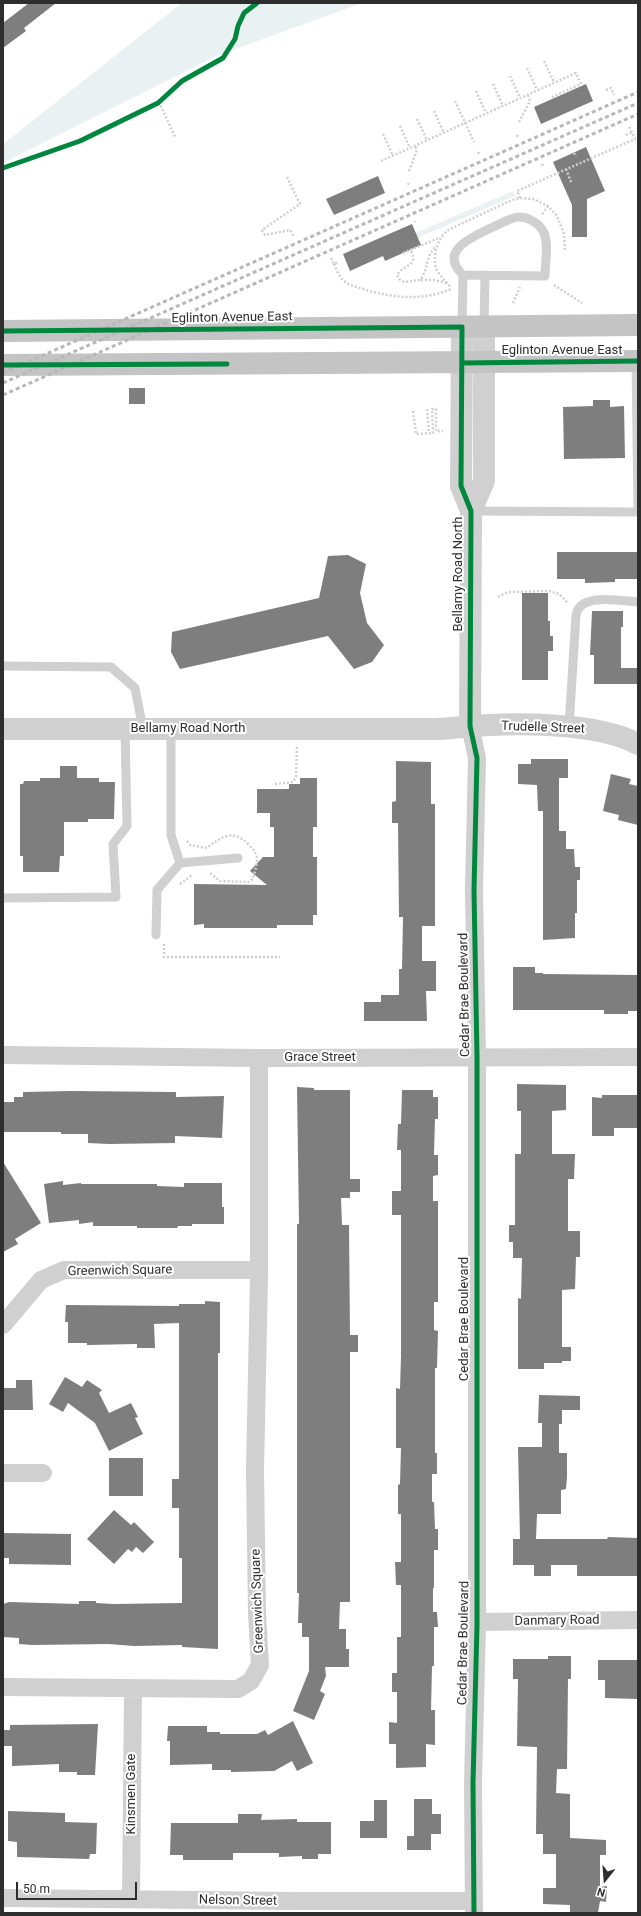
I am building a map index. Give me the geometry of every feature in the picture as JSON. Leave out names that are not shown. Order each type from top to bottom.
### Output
[{"type":"main road","name":"Eglinton Avenue East","points":[[3,331],[638,325]]},
{"type":"main road","name":"Eglinton Avenue East","points":[[3,365],[637,361]]},
{"type":"street","name":"Bellamy Road North","points":[[3,729],[442,729],[470,726],[470,511],[461,486],[462,327]]},
{"type":"street","name":"Bellamy Road North","points":[[470,511],[484,481],[484,327]]},
{"type":"street","name":"Trudelle Street","points":[[470,726],[569,726],[608,733],[638,744]]},
{"type":"street","name":"Cedar Brae Boulevard","points":[[470,726],[477,758],[474,890],[477,1057],[476,1622],[473,1783],[474,1907]]},
{"type":"street","name":"Grace Street","points":[[3,1055],[259,1058],[638,1057]]},
{"type":"street","name":"Greenwich Square","points":[[3,1687],[238,1689],[251,1681],[260,1665],[257,1613],[256,1478],[259,1058]]},
{"type":"street","name":"Greenwich Square","points":[[3,1325],[41,1280],[64,1270],[258,1270]]},
{"type":"street","points":[[3,1473],[43,1473]]},
{"type":"street","name":"Danmary Road","points":[[476,1622],[638,1620]]},
{"type":"street","name":"Kinsmen Gate","points":[[131,1899],[133,1688]]},
{"type":"street","name":"Nelson Street","points":[[3,1898],[297,1901],[474,1907]]},
{"type":"lane","points":[[462,327],[463,275],[458,269],[456,257],[458,248],[466,241],[515,218],[528,218],[540,227],[545,238],[545,276],[463,275]]},
{"type":"lane","points":[[484,327],[485,275]]},
{"type":"lane","points":[[470,511],[638,512],[637,361]]},
{"type":"lane","points":[[569,726],[577,611],[581,604],[588,600],[638,602]]},
{"type":"lane","points":[[3,666],[111,667],[135,688],[134,729],[127,826],[113,844],[116,898],[5,898]]},
{"type":"lane","points":[[171,729],[171,835],[180,863]]},
{"type":"lane","points":[[156,935],[157,890],[180,863],[238,858]]},
{"type":"path","points":[[544,61],[554,82]]},
{"type":"path","points":[[528,68],[537,90]]},
{"type":"path","points":[[382,161],[576,73],[582,84],[550,98]]},
{"type":"path","points":[[510,76],[520,98]]},
{"type":"path","points":[[493,84],[503,106]]},
{"type":"path","points":[[606,90],[611,88],[614,95]]},
{"type":"path","points":[[476,91],[486,113]]},
{"type":"path","points":[[519,122],[530,101],[528,95]]},
{"type":"path","points":[[455,101],[474,142]]},
{"type":"path","points":[[159,102],[175,137]]},
{"type":"path","points":[[434,111],[444,133]]},
{"type":"path","points":[[417,118],[427,140]]},
{"type":"path","points":[[400,126],[410,148]]},
{"type":"path","points":[[520,198],[517,191],[634,139],[629,126]]},
{"type":"path","points":[[626,135],[632,132]]},
{"type":"path","points":[[382,134],[392,156]]},
{"type":"path","points":[[409,171],[417,150],[415,146]]},
{"type":"path","points":[[574,153],[576,157]]},
{"type":"path","points":[[566,169],[572,182]]},
{"type":"path","points":[[287,177],[300,204],[262,230],[265,236],[290,230],[294,236]]},
{"type":"path","points":[[403,253],[440,238]]},
{"type":"path","points":[[420,280],[425,274],[430,253],[438,246]]},
{"type":"path","points":[[411,251],[414,257],[413,260],[398,273],[398,277],[404,282],[434,280],[448,284]]},
{"type":"path","points":[[331,258],[340,277],[348,284],[386,295],[411,297],[439,293],[451,288]]},
{"type":"path","points":[[334,264],[339,262]]},
{"type":"path","points":[[514,303],[521,284]]},
{"type":"path","points":[[554,285],[582,303]]},
{"type":"path","points":[[427,409],[429,433]]},
{"type":"path","points":[[413,411],[416,434],[432,433],[432,410],[436,410],[436,431],[447,431]]},
{"type":"path","points":[[498,597],[508,592],[549,591],[559,594],[577,611]]},
{"type":"path","points":[[275,784],[293,782],[296,777],[297,728]]},
{"type":"path","points":[[184,835],[190,845],[207,848],[216,841],[230,835],[241,836],[255,850],[257,860],[253,879],[248,882],[220,881],[210,873],[203,873]]},
{"type":"path","points":[[179,885],[196,873]]},
{"type":"path","points":[[164,942],[164,957],[280,957]]},
{"type":"shaded area","points":[[182,3],[362,3],[216,56],[3,163],[3,144]]},
{"type":"shaded area","points":[[513,191],[515,196],[415,239],[413,234]]},
{"type":"building","points":[[29,3],[56,3],[24,28],[26,31],[3,48],[3,23]]},
{"type":"building","points":[[586,84],[593,101],[541,124],[534,107]]},
{"type":"building","points":[[586,147],[605,191],[587,199],[587,237],[572,237],[572,205],[553,162]]},
{"type":"building","points":[[378,176],[385,193],[334,215],[326,199]]},
{"type":"building","points":[[412,224],[421,245],[385,261],[383,256],[350,271],[343,254]]},
{"type":"building","points":[[129,388],[145,388],[145,404],[129,404]]},
{"type":"building","points":[[593,400],[610,400],[610,407],[624,406],[625,458],[564,459],[563,407],[593,406]]},
{"type":"building","points":[[557,552],[638,552],[638,579],[615,579],[615,582],[585,583],[585,579],[557,579]]},
{"type":"building","points":[[348,555],[366,564],[360,593],[367,623],[384,645],[372,662],[354,669],[328,636],[180,669],[171,652],[172,632],[319,598],[328,556]]},
{"type":"building","points":[[522,593],[548,593],[548,621],[550,621],[550,636],[553,636],[553,651],[548,651],[548,680],[522,680]]},
{"type":"building","points":[[592,611],[623,611],[623,627],[621,627],[621,668],[638,668],[638,684],[594,684],[594,655],[590,655]]},
{"type":"building","points":[[531,759],[568,759],[568,778],[559,778],[559,831],[566,831],[566,849],[574,849],[575,867],[580,867],[580,880],[577,880],[575,938],[543,940],[543,811],[538,811],[537,785],[518,784],[518,764],[531,764]]},
{"type":"building","points":[[396,761],[431,762],[431,804],[435,804],[435,926],[422,926],[422,961],[436,961],[436,991],[426,991],[427,1021],[364,1021],[364,1002],[381,1002],[381,995],[399,995],[399,969],[402,969],[403,917],[399,917],[398,823],[392,823],[392,802],[396,801]]},
{"type":"building","points":[[60,766],[77,766],[77,778],[99,778],[99,782],[115,782],[114,819],[88,819],[88,822],[64,822],[64,856],[60,856],[59,872],[23,872],[23,856],[20,856],[20,784],[23,784],[24,781],[40,781],[40,778],[60,778]]},
{"type":"building","points":[[611,774],[631,779],[629,784],[638,786],[638,825],[618,820],[619,815],[603,811]]},
{"type":"building","points":[[300,778],[317,778],[317,827],[313,827],[313,857],[317,857],[317,915],[313,915],[313,925],[277,925],[277,928],[204,928],[204,924],[194,925],[194,884],[267,885],[250,871],[263,857],[274,857],[274,827],[270,827],[270,813],[257,813],[257,789],[289,789],[289,784],[300,784]]},
{"type":"building","points":[[513,967],[535,967],[535,973],[543,974],[638,975],[638,1011],[628,1011],[628,1014],[604,1014],[604,1010],[513,1010]]},
{"type":"building","points":[[517,1084],[566,1085],[566,1110],[552,1111],[552,1154],[575,1154],[574,1179],[568,1179],[568,1231],[580,1231],[580,1257],[576,1257],[575,1289],[562,1290],[562,1347],[571,1347],[571,1361],[562,1361],[562,1363],[544,1363],[544,1369],[518,1369],[518,1298],[521,1299],[522,1258],[513,1258],[513,1242],[509,1242],[509,1225],[515,1225],[515,1154],[521,1154],[521,1111],[517,1111]]},
{"type":"building","points":[[297,1087],[314,1088],[314,1090],[350,1090],[350,1179],[360,1179],[360,1192],[350,1192],[350,1198],[341,1198],[342,1225],[349,1225],[350,1335],[358,1335],[358,1352],[350,1352],[350,1602],[340,1602],[339,1629],[346,1629],[346,1649],[349,1649],[349,1667],[325,1667],[326,1676],[320,1691],[325,1694],[314,1720],[293,1711],[309,1671],[309,1637],[302,1637],[302,1623],[298,1623],[299,1593],[297,1593],[297,1224],[299,1224]]},
{"type":"building","points":[[402,1090],[433,1090],[433,1097],[438,1097],[438,1119],[435,1119],[434,1155],[438,1155],[438,1175],[433,1176],[433,1201],[438,1201],[438,1302],[434,1302],[434,1330],[438,1331],[437,1368],[435,1368],[435,1453],[437,1453],[437,1474],[432,1474],[432,1502],[434,1502],[435,1529],[438,1529],[438,1550],[434,1550],[433,1612],[437,1612],[438,1627],[434,1627],[434,1666],[432,1666],[431,1710],[435,1710],[435,1745],[426,1744],[426,1767],[396,1768],[396,1744],[389,1744],[389,1722],[397,1723],[397,1692],[392,1692],[392,1673],[397,1673],[397,1637],[401,1637],[401,1585],[396,1585],[395,1562],[401,1562],[401,1514],[398,1514],[398,1485],[400,1484],[401,1448],[396,1448],[396,1388],[400,1389],[401,1215],[392,1215],[392,1191],[401,1191],[401,1150],[397,1150],[398,1124],[401,1124]]},
{"type":"building","points":[[23,1092],[176,1092],[176,1097],[224,1096],[222,1138],[175,1136],[175,1143],[109,1144],[88,1143],[88,1134],[61,1134],[61,1132],[3,1132],[3,1102],[14,1102],[14,1097],[23,1097]]},
{"type":"building","points":[[602,1095],[638,1095],[638,1128],[614,1128],[614,1136],[592,1136],[592,1097],[602,1098]]},
{"type":"building","points":[[3,1162],[41,1223],[15,1239],[18,1244],[3,1252]]},
{"type":"building","points":[[63,1181],[63,1185],[81,1183],[157,1184],[157,1186],[184,1187],[184,1183],[222,1183],[224,1224],[192,1224],[192,1226],[178,1226],[177,1228],[137,1228],[137,1226],[93,1226],[93,1222],[79,1224],[79,1220],[49,1223],[44,1184]]},
{"type":"building","points":[[205,1301],[220,1302],[220,1353],[218,1353],[218,1649],[182,1647],[182,1645],[33,1645],[19,1644],[19,1638],[3,1637],[3,1604],[9,1602],[79,1604],[79,1601],[96,1601],[96,1603],[114,1604],[182,1603],[182,1558],[179,1558],[179,1508],[172,1508],[172,1479],[179,1479],[179,1323],[154,1324],[155,1348],[137,1348],[137,1344],[87,1345],[87,1343],[68,1343],[68,1322],[65,1322],[66,1305],[179,1306],[179,1304],[205,1304]]},
{"type":"building","points":[[65,1377],[82,1387],[87,1380],[102,1390],[99,1393],[109,1413],[131,1403],[138,1417],[135,1418],[143,1434],[109,1451],[95,1423],[68,1403],[63,1412],[49,1404]]},
{"type":"building","points":[[16,1380],[32,1380],[33,1410],[3,1410],[3,1388],[16,1388]]},
{"type":"building","points":[[539,1395],[580,1396],[580,1410],[562,1410],[562,1424],[559,1424],[559,1453],[567,1453],[567,1477],[566,1489],[561,1490],[561,1514],[537,1514],[536,1539],[607,1539],[608,1537],[638,1538],[638,1576],[577,1576],[577,1565],[551,1565],[551,1576],[534,1576],[534,1565],[513,1565],[513,1539],[520,1539],[518,1447],[542,1447],[542,1423],[538,1423]]},
{"type":"building","points":[[109,1458],[143,1458],[143,1496],[109,1496]]},
{"type":"building","points":[[114,1510],[131,1525],[134,1522],[154,1542],[143,1553],[136,1547],[132,1552],[128,1549],[114,1564],[87,1539]]},
{"type":"building","points":[[3,1533],[71,1534],[71,1565],[9,1564],[9,1558],[3,1558]]},
{"type":"building","points":[[548,1656],[571,1656],[571,1679],[568,1679],[567,1769],[557,1769],[556,1793],[570,1794],[570,1838],[606,1840],[606,1855],[600,1855],[600,1887],[607,1886],[606,1902],[600,1901],[598,1913],[570,1913],[570,1905],[543,1904],[543,1888],[556,1888],[556,1854],[543,1854],[543,1834],[536,1834],[537,1747],[517,1746],[518,1679],[513,1679],[513,1659],[548,1659]]},
{"type":"building","points":[[598,1660],[638,1660],[638,1699],[605,1698],[605,1680],[598,1680]]},
{"type":"building","points":[[293,1721],[313,1763],[297,1771],[292,1761],[274,1771],[231,1772],[231,1770],[212,1770],[212,1764],[170,1765],[170,1741],[167,1741],[168,1726],[207,1726],[207,1732],[220,1732],[220,1734],[257,1734],[265,1730],[268,1735]]},
{"type":"building","points":[[98,1724],[95,1775],[77,1775],[77,1772],[59,1772],[59,1764],[12,1766],[12,1746],[3,1746],[3,1730],[10,1730],[10,1725]]},
{"type":"building","points":[[414,1799],[432,1799],[432,1814],[441,1814],[441,1834],[431,1834],[431,1850],[407,1850],[407,1836],[414,1836]]},
{"type":"building","points":[[374,1800],[387,1800],[387,1838],[360,1838],[360,1821],[374,1821]]},
{"type":"building","points":[[8,1811],[65,1813],[65,1822],[97,1823],[96,1854],[90,1854],[89,1859],[17,1857],[17,1842],[8,1841]]},
{"type":"building","points":[[238,1814],[262,1814],[261,1820],[297,1819],[297,1822],[331,1822],[331,1854],[318,1854],[318,1859],[302,1859],[302,1856],[279,1857],[279,1853],[233,1853],[233,1860],[183,1860],[183,1855],[170,1855],[171,1823],[238,1823]]},
{"type":"railway","points":[[3,373],[638,92]]},
{"type":"railway","points":[[3,383],[638,103]]},
{"type":"railway","points":[[3,395],[638,114]]},
{"type":"cycle path","points":[[3,168],[80,141],[158,103],[182,81],[223,58],[235,39],[238,26],[244,13],[257,3]]},
{"type":"cycle path","points":[[3,331],[462,327],[461,486],[471,511],[470,726],[477,758],[474,890],[477,1057],[477,1625],[473,1783],[474,1913]]},
{"type":"cycle path","points":[[462,363],[638,361]]},
{"type":"cycle path","points":[[3,365],[227,364]]}]
